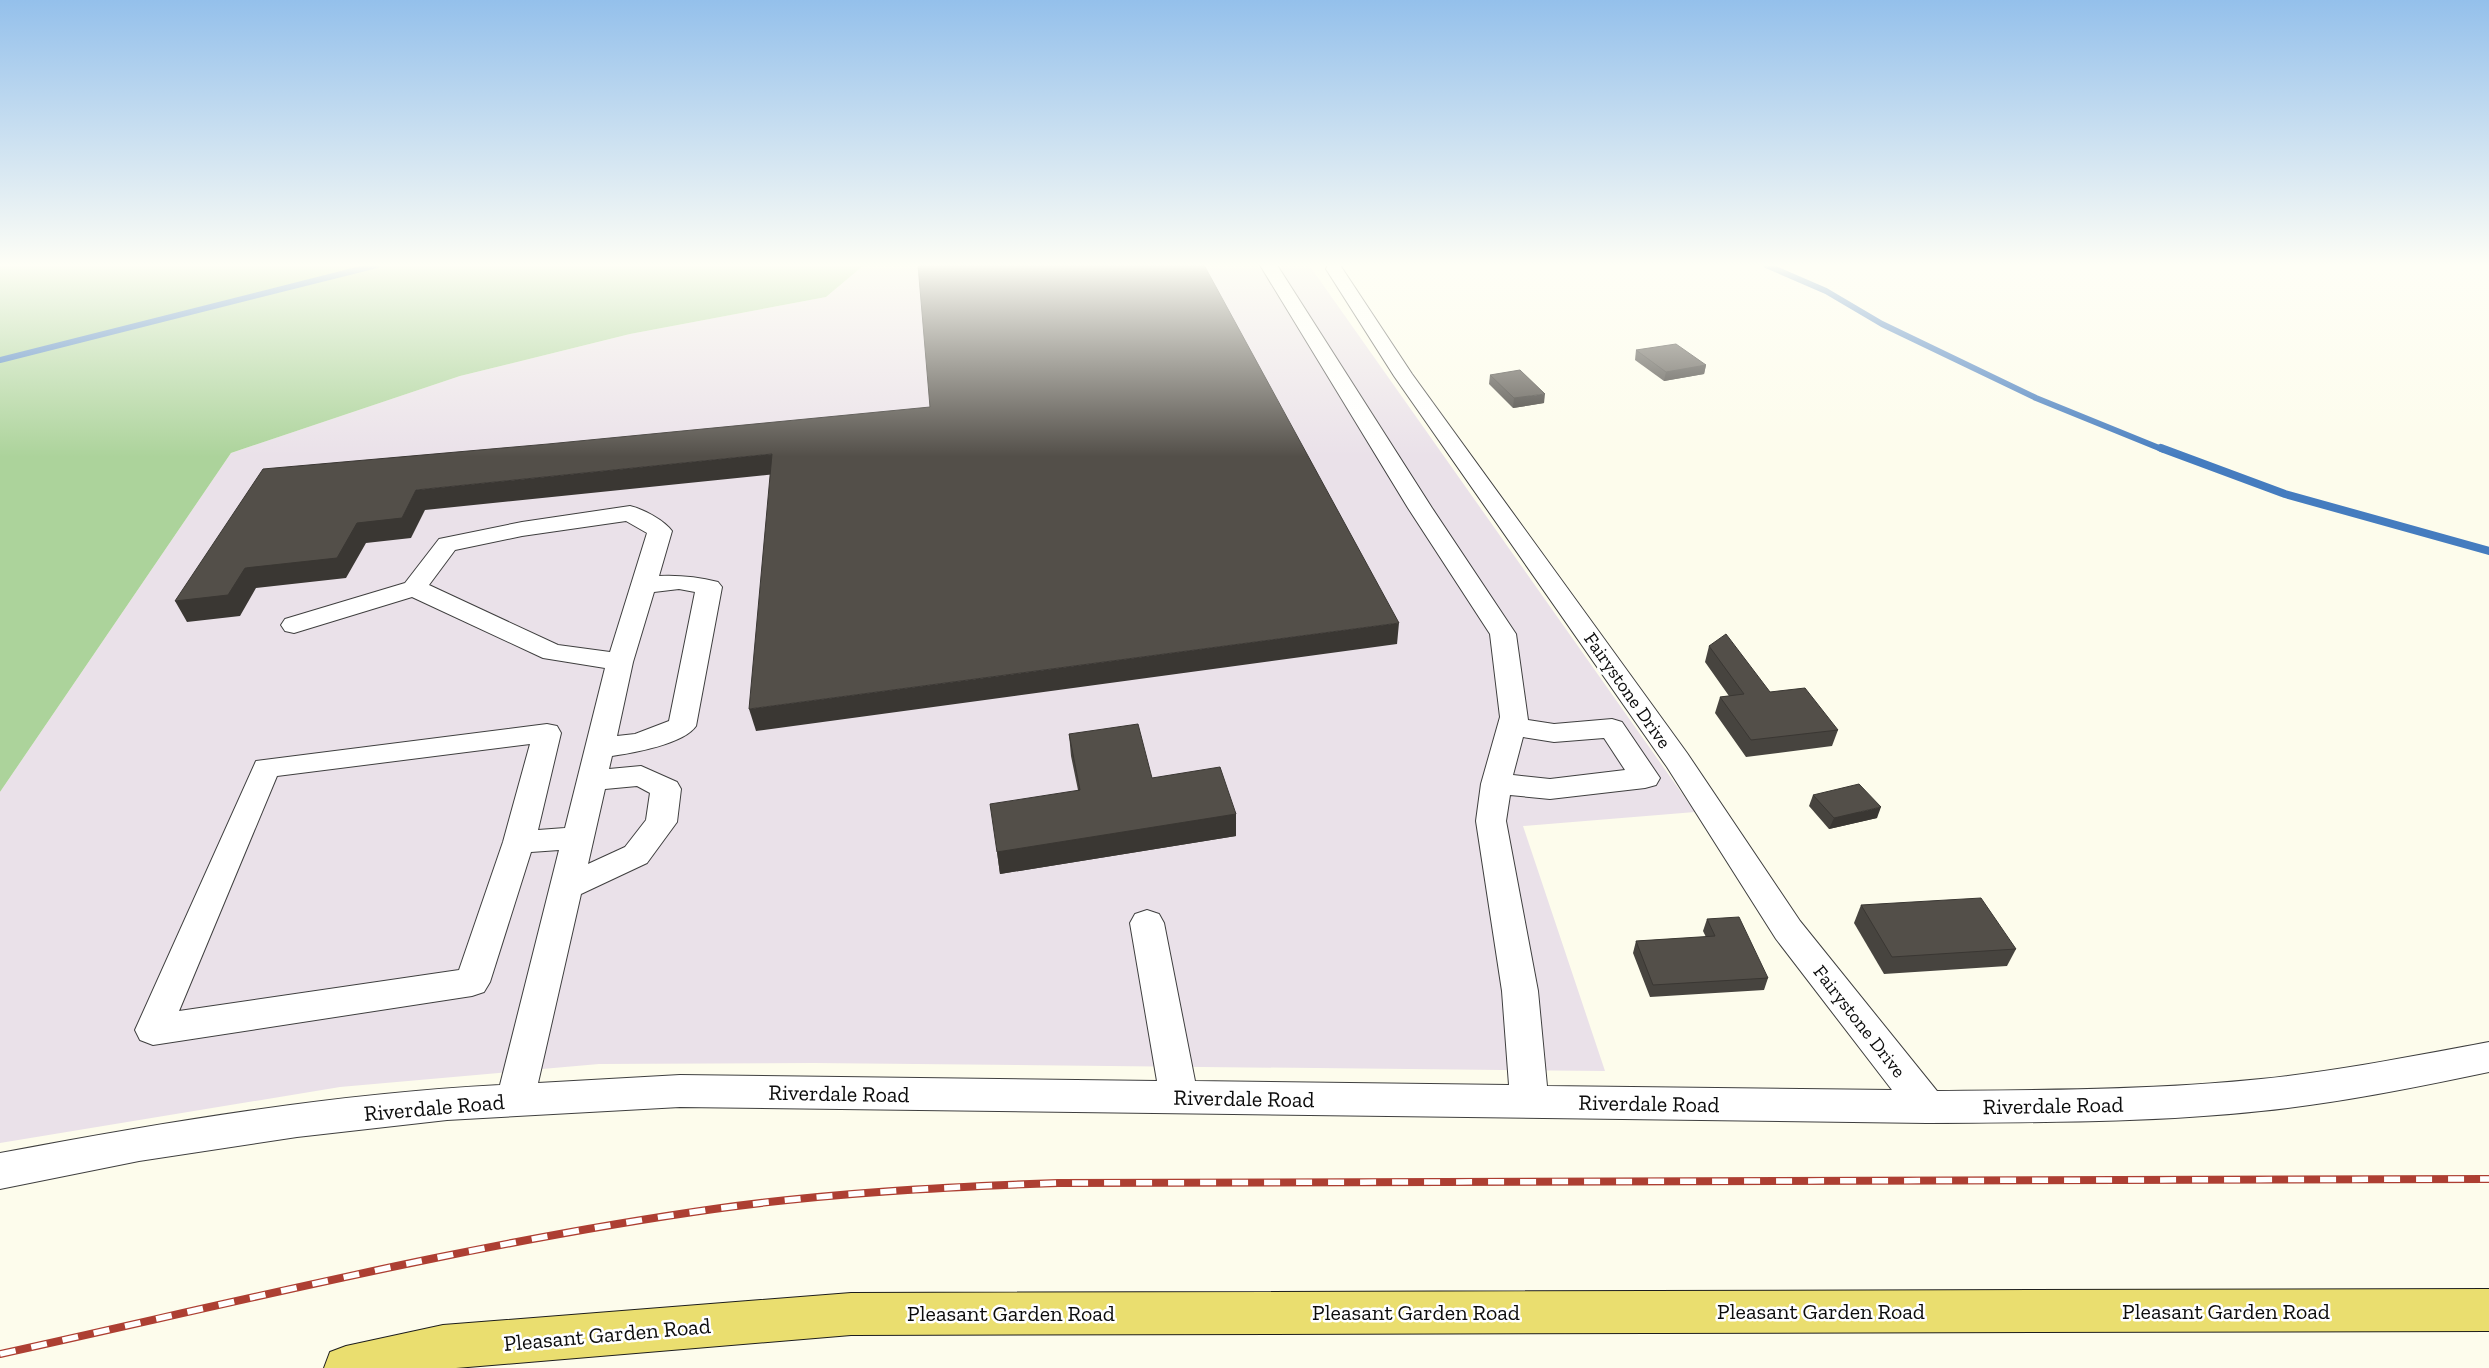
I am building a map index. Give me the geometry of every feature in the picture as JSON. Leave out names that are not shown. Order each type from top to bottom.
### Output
[{"type":"main road","name":"Pleasant Garden Road","points":[[346,1368],[443,1347],[851,1314],[2489,1310]]},
{"type":"street","points":[[1308,329],[1420,508],[1503,634],[1514,717],[1496,784],[1491,821],[1520,991],[1529,1102]]},
{"type":"street","name":"Fairystone Drive","points":[[1373,329],[1404,376],[1677,760],[1788,930],[1927,1107]]},
{"type":"street","points":[[294,625],[414,588],[447,544],[522,529],[630,513],[660,531],[620,662],[590,780],[515,1100]]},
{"type":"street","points":[[599,748],[640,743],[682,726],[709,586],[679,582],[643,585]]},
{"type":"street","points":[[414,588],[552,652],[620,662]]},
{"type":"street","points":[[1496,784],[1550,789],[1645,778],[1612,728],[1554,733],[1511,726]]},
{"type":"street","points":[[547,733],[519,842],[472,982],[153,1030],[266,768],[547,733]]},
{"type":"street","points":[[566,887],[636,855],[661,822],[666,789],[641,776],[590,780]]},
{"type":"street","points":[[519,842],[577,838]]},
{"type":"street","points":[[1147,923],[1179,1097]]},
{"type":"street","name":"Riverdale Road","points":[[0,1171],[139,1144],[297,1120],[447,1104],[680,1091],[1927,1107],[2097,1106],[2261,1095],[2389,1077],[2489,1057]]},
{"type":"shaded area","points":[[657,329],[1354,329],[1695,812],[1523,826],[1605,1071],[814,1063],[599,1064],[340,1087],[0,1143],[0,792],[231,453],[460,376]]},
{"type":"green space","points":[[0,329],[657,329],[460,376],[231,453],[0,792]]},
{"type":"building","points":[[923,329],[1239,329],[1399,623],[749,709],[772,454],[416,490],[402,518],[357,523],[337,558],[245,568],[228,595],[175,601],[263,469],[930,407]]},
{"type":"building","points":[[1676,344],[1706,365],[1666,372],[1636,350]]},
{"type":"building","points":[[1520,370],[1545,394],[1514,398],[1490,375]]},
{"type":"building","points":[[1726,634],[1770,692],[1805,688],[1838,730],[1751,740],[1720,697],[1744,694],[1709,646]]},
{"type":"building","points":[[1138,724],[1152,778],[1220,767],[1236,814],[997,852],[990,804],[1080,790],[1069,734]]},
{"type":"building","points":[[1859,784],[1881,807],[1834,818],[1813,795]]},
{"type":"building","points":[[1981,898],[2016,949],[1892,957],[1861,905]]},
{"type":"building","points":[[1739,917],[1768,978],[1653,985],[1636,941],[1715,936],[1707,919]]},
{"type":"waterway","points":[[0,360],[124,329]]},
{"type":"waterway","points":[[1892,329],[2036,398],[2164,450]]},
{"type":"waterway","points":[[2161,448],[2285,494],[2489,551]]},
{"type":"railway","points":[[0,1354],[356,1275],[534,1239],[757,1203],[886,1192],[1058,1183],[2489,1179]]}]
